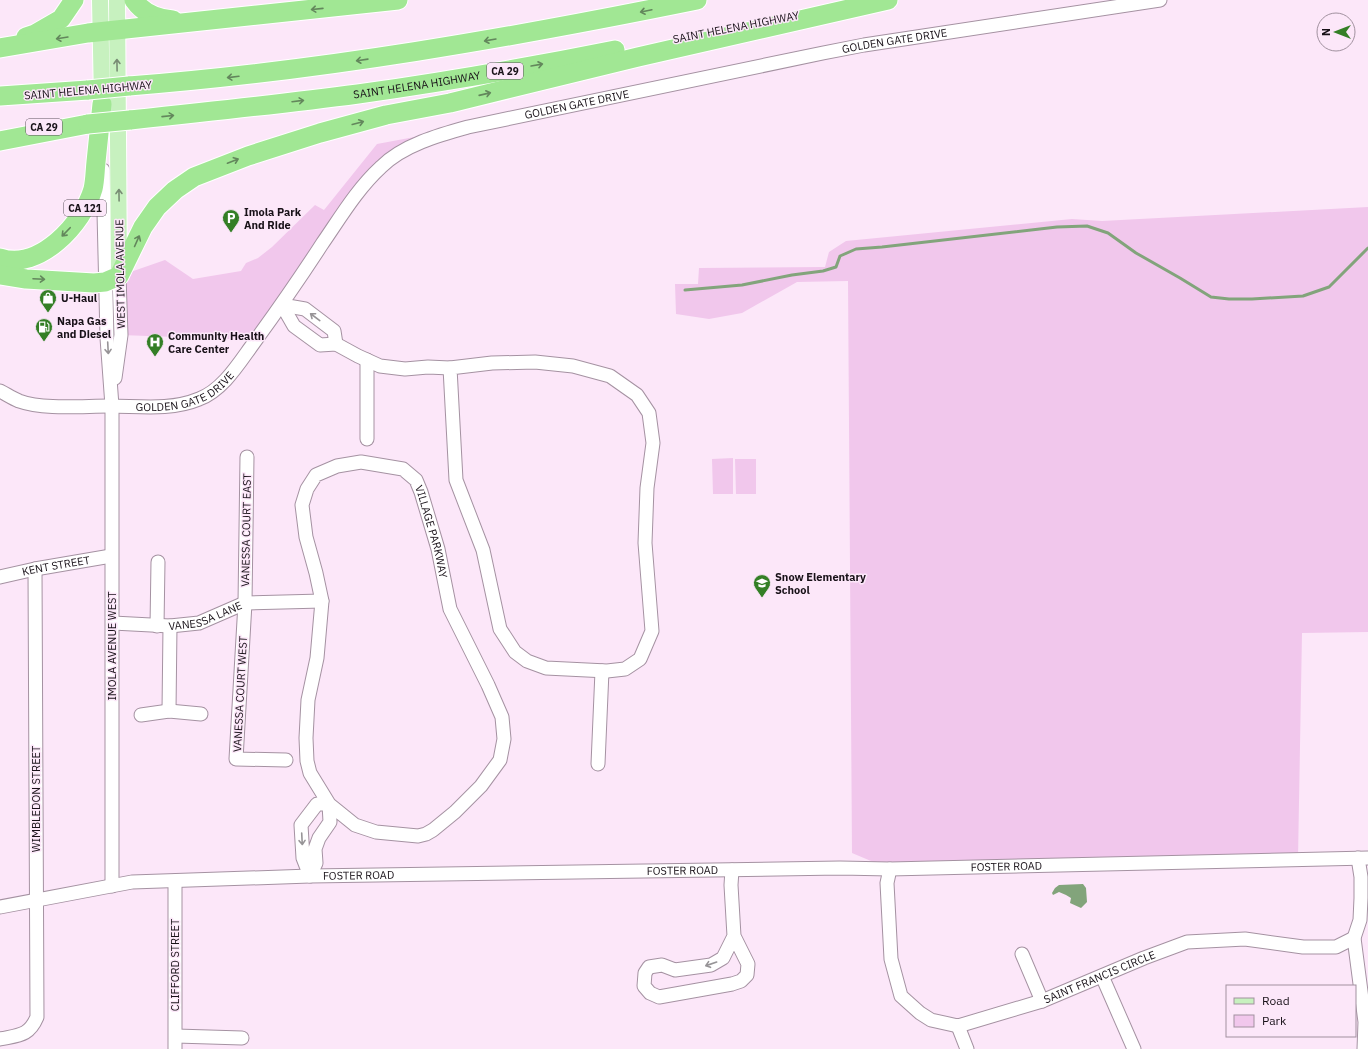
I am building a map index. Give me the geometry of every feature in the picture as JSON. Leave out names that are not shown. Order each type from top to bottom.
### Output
[{"type":"highway","points":[[0,47],[35,34],[61,19],[74,0]]},
{"type":"highway","points":[[134,0],[141,8],[151,14],[168,20],[193,22]]},
{"type":"highway","points":[[0,47],[109,31],[398,0]]},
{"type":"highway","name":"SAINT HELENA HIGHWAY","points":[[0,96],[88,90],[261,73],[419,52],[523,34],[698,0]]},
{"type":"highway","name":"SAINT HELENA HIGHWAY","points":[[0,130],[130,120],[315,99],[451,80],[877,0]]},
{"type":"highway","points":[[0,275],[26,279],[94,282],[112,279],[143,227],[157,207],[175,190],[194,177],[248,156],[320,133],[386,116],[450,103],[638,57],[888,0]]},
{"type":"highway","name":"CA 121","points":[[0,258],[13,260],[35,256],[47,249],[69,231],[84,210],[93,189],[102,104]]},
{"type":"highway","points":[[0,141],[88,124]]},
{"type":"main road","name":"WEST IMOLA AVENUE","points":[[100,0],[109,31],[112,279]]},
{"type":"main road","name":"WEST IMOLA AVENUE","points":[[102,104],[109,31],[117,0]]},
{"type":"street","name":"GOLDEN GATE DRIVE","points":[[0,391],[19,400],[41,406],[162,407],[200,399],[218,387],[234,369],[282,306],[343,213],[381,166],[405,150],[434,136],[468,127],[790,59],[850,48],[1160,0]]},
{"type":"street","name":"WEST IMOLA AVENUE","points":[[102,104],[112,279],[109,367],[112,406]]},
{"type":"street","points":[[282,306],[294,326],[320,345],[336,344],[380,366],[405,369],[428,367],[450,368],[492,362],[535,362],[573,366],[610,376],[637,395],[649,413],[653,443],[647,488],[645,543],[652,631],[640,660],[625,669],[602,671],[546,668],[527,661],[515,652],[500,629],[483,550],[456,480],[450,368]]},
{"type":"street","points":[[282,306],[305,309],[334,331],[336,344]]},
{"type":"street","points":[[367,360],[367,439]]},
{"type":"street","name":"IMOLA AVENUE WEST","points":[[112,406],[112,886]]},
{"type":"street","name":"VANESSA COURT EAST","points":[[245,603],[247,457]]},
{"type":"street","name":"VILLAGE PARKWAY","points":[[361,462],[404,468],[416,480],[438,549],[450,609],[488,685],[502,717],[504,739],[500,760],[481,786],[455,812],[426,834],[418,836],[376,832],[355,825],[329,804],[310,773],[307,761],[306,738],[308,700],[317,658],[322,601],[306,537],[302,504],[307,489],[316,475],[337,466],[361,462]]},
{"type":"street","name":"KENT STREET","points":[[0,577],[35,569],[111,556]]},
{"type":"street","points":[[156,626],[158,562]]},
{"type":"street","name":"WIMBLEDON STREET","points":[[0,1039],[24,1034],[33,1027],[37,1017],[35,569]]},
{"type":"street","name":"VANESSA LANE","points":[[113,623],[170,626],[199,623],[245,603],[322,601]]},
{"type":"street","name":"VANESSA COURT WEST","points":[[245,603],[236,759],[286,760]]},
{"type":"street","points":[[169,711],[170,626]]},
{"type":"street","points":[[598,764],[602,671]]},
{"type":"street","points":[[141,715],[169,711],[201,714]]},
{"type":"street","points":[[317,804],[329,804],[330,822],[319,838],[314,849],[316,863],[310,876],[303,858],[301,825],[317,804]]},
{"type":"street","points":[[1363,858],[1360,920],[1354,938],[1366,1022],[1364,1049]]},
{"type":"street","name":"FOSTER ROAD","points":[[0,907],[132,882],[310,876],[840,868],[890,869],[1363,858]]},
{"type":"street","name":"SAINT FRANCIS CIRCLE","points":[[890,869],[887,883],[891,959],[901,996],[920,1013],[931,1020],[958,1026],[1042,1001],[1186,942],[1246,939],[1303,947],[1336,947],[1354,938]]},
{"type":"street","points":[[732,870],[731,885],[734,936],[748,964],[747,975],[741,981],[660,997],[650,993],[644,986],[645,973],[649,967],[662,965],[675,970],[711,965],[723,958],[734,936]]},
{"type":"street","name":"CLIFFORD STREET","points":[[175,881],[175,1043]]},
{"type":"street","points":[[1022,954],[1042,1001]]},
{"type":"street","points":[[1102,976],[1134,1049]]},
{"type":"street","points":[[958,1026],[967,1049]]},
{"type":"street","points":[[175,1043],[242,1038]]},
{"type":"green space","points":[[468,127],[381,166],[256,340],[121,335],[119,276],[165,260],[193,279],[241,271],[246,263],[258,258],[272,247],[315,205],[324,210],[377,144]]},
{"type":"green space","points":[[1368,207],[1368,632],[1302,633],[1298,859],[890,869],[852,853],[848,281],[797,282],[742,313],[709,319],[676,314],[675,284],[698,284],[699,268],[825,267],[829,252],[846,241],[1072,219],[1102,221]]},
{"type":"green space","points":[[733,458],[733,494],[713,494],[712,459]]},
{"type":"green space","points":[[735,459],[756,459],[756,494],[736,494]]},
{"type":"shaded area","points":[[1083,884],[1086,888],[1087,902],[1081,908],[1070,903],[1071,898],[1066,895],[1059,892],[1053,895],[1052,893],[1059,885]]},
{"type":"waterway","points":[[685,290],[742,285],[792,275],[823,271],[836,267],[840,256],[856,249],[1057,227],[1087,226],[1108,233],[1136,253],[1211,297],[1252,299],[1303,296],[1329,287],[1368,248]]},
{"type":"place","name":"Imola Park And Ride","points":[[231,233]]},
{"type":"place","name":"U-Haul","points":[[48,313]]},
{"type":"place","name":"Napa Gas and Diesel","points":[[44,342]]},
{"type":"place","name":"Community Health Care Center","points":[[155,357]]},
{"type":"place","name":"Snow Elementary School","points":[[762,598]]}]
